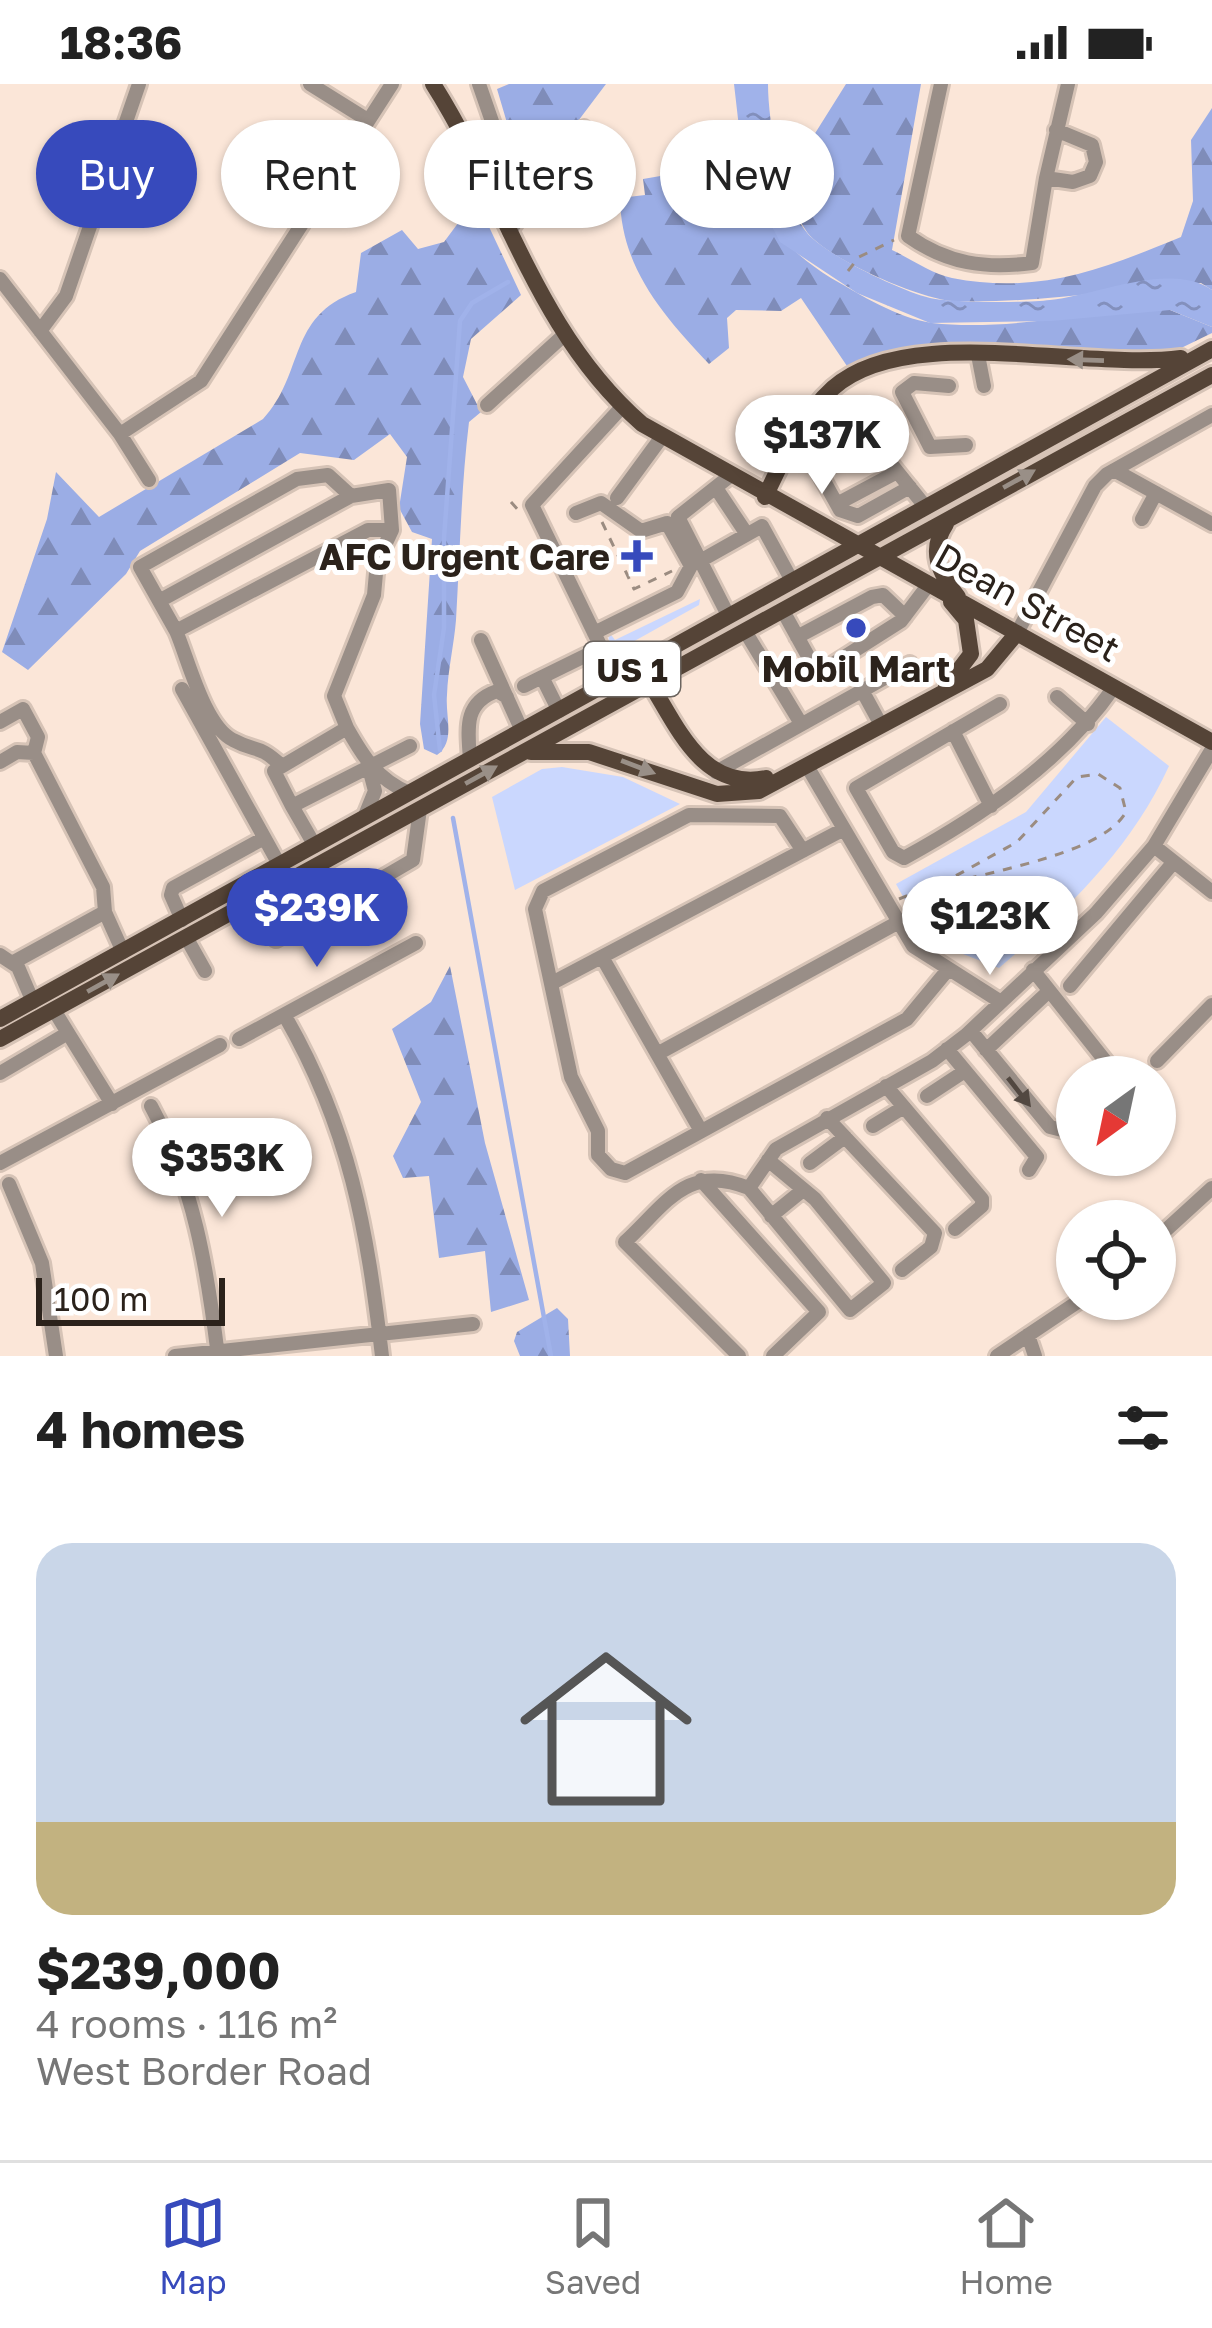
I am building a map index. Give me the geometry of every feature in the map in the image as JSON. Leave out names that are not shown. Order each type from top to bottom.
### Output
[{"type":"main road","name":"Dean Street","points":[[434,84],[563,336],[622,407],[723,482],[765,496],[881,557],[1212,746]]},
{"type":"main road","name":"US 1","points":[[0,1040],[184,929],[414,801],[470,760],[854,543],[1212,349]]},
{"type":"main road","points":[[765,496],[792,444],[830,391],[853,373],[906,354],[1148,363],[1194,357]]},
{"type":"main road","name":"US 1","points":[[287,873],[315,846],[364,818],[524,752],[1212,375]]},
{"type":"main road","points":[[950,518],[936,539],[936,554],[962,603]]},
{"type":"main road","points":[[936,588],[966,620],[971,654],[940,694]]},
{"type":"main road","points":[[524,752],[589,752],[717,794],[759,791],[987,669],[1017,633]]},
{"type":"main road","points":[[650,683],[693,752],[734,782],[807,766]]},
{"type":"main road","name":"US 1","points":[[0,1019],[123,952],[184,929]]},
{"type":"street","points":[[40,331],[66,296],[139,84]]},
{"type":"street","points":[[310,84],[366,119]]},
{"type":"street","points":[[120,434],[201,380],[392,84]]},
{"type":"street","name":"Dean Street","points":[[479,84],[504,156],[509,232]]},
{"type":"street","points":[[941,84],[908,236],[946,259],[999,267],[1033,263],[1067,84]]},
{"type":"street","points":[[1046,178],[1083,180],[1095,170],[1096,152],[1084,137],[1056,130]]},
{"type":"street","points":[[509,232],[512,228]]},
{"type":"street","points":[[0,280],[120,434],[149,480]]},
{"type":"street","points":[[487,405],[563,336]]},
{"type":"street","points":[[979,356],[984,386]]},
{"type":"street","points":[[949,386],[914,383],[902,392],[930,447],[966,445]]},
{"type":"street","points":[[616,678],[532,505],[622,407]]},
{"type":"street","points":[[1017,633],[1095,486],[1114,470],[1212,415]]},
{"type":"street","points":[[617,498],[661,437]]},
{"type":"street","points":[[792,444],[809,454],[837,504],[858,516],[910,488]]},
{"type":"street","points":[[875,444],[924,505]]},
{"type":"street","points":[[1114,470],[1212,524]]},
{"type":"street","points":[[837,504],[897,472]]},
{"type":"street","points":[[282,766],[261,746],[233,741],[221,730],[184,661],[176,631],[140,567],[297,478],[328,476],[351,496]]},
{"type":"street","points":[[728,615],[692,563],[678,517],[723,482],[746,533]]},
{"type":"street","points":[[159,601],[351,496],[389,490],[392,530],[376,562],[374,595],[334,696],[367,764],[374,791],[364,818]]},
{"type":"street","points":[[1142,519],[1156,493]]},
{"type":"street","points":[[524,686],[683,586],[692,566],[667,523],[641,531],[601,503],[576,513]]},
{"type":"street","points":[[692,563],[762,526],[791,579]]},
{"type":"street","points":[[176,631],[368,530],[392,530]]},
{"type":"street","points":[[783,611],[814,667],[827,668],[905,616],[936,588]]},
{"type":"street","points":[[797,637],[872,597],[883,595],[905,616]]},
{"type":"street","points":[[745,632],[800,722]]},
{"type":"street","points":[[481,640],[522,731]]},
{"type":"street","points":[[716,772],[910,664]]},
{"type":"street","points":[[542,677],[559,711]]},
{"type":"street","points":[[856,788],[893,852],[904,858],[991,806],[1088,724],[1114,687]]},
{"type":"street","points":[[182,689],[264,838],[316,916]]},
{"type":"street","points":[[470,760],[468,718],[473,708],[497,691],[507,698]]},
{"type":"street","points":[[863,692],[881,725]]},
{"type":"street","points":[[1057,698],[1088,724]]},
{"type":"street","points":[[828,802],[1000,704]]},
{"type":"street","points":[[0,722],[23,709],[38,737],[34,753],[103,887],[105,912],[123,952]]},
{"type":"street","points":[[315,846],[274,770],[347,728]]},
{"type":"street","points":[[953,730],[991,806]]},
{"type":"street","points":[[292,806],[410,746]]},
{"type":"street","points":[[752,1182],[768,1160],[827,1118],[971,1031],[1096,913],[1154,846],[1212,746]]},
{"type":"street","points":[[0,762],[17,752],[34,753]]},
{"type":"street","points":[[276,939],[413,860],[414,801],[367,764]]},
{"type":"street","points":[[807,766],[913,946],[946,972],[1001,1002]]},
{"type":"street","points":[[803,851],[780,816],[689,815],[542,891],[536,910],[572,1077],[598,1131],[598,1155],[611,1169],[626,1173],[908,1019],[946,972]]},
{"type":"street","points":[[554,982],[844,829]]},
{"type":"street","points":[[205,971],[184,929],[171,895],[173,888],[264,838]]},
{"type":"street","points":[[1154,846],[1212,892]]},
{"type":"street","points":[[1070,986],[1172,864]]},
{"type":"street","points":[[33,1002],[6,959],[105,912]]},
{"type":"street","points":[[1096,913],[1114,933]]},
{"type":"street","points":[[657,1054],[897,923]]},
{"type":"street","points":[[239,1039],[416,943]]},
{"type":"street","points":[[602,957],[701,1131]]},
{"type":"street","points":[[1034,970],[1101,1056]]},
{"type":"street","points":[[986,1050],[1048,992]]},
{"type":"street","points":[[1162,1056],[1212,1004]]},
{"type":"street","points":[[54,1010],[112,1104]]},
{"type":"street","points":[[285,1016],[335,1115],[356,1181],[382,1356]]},
{"type":"street","points":[[971,1031],[1056,1128]]},
{"type":"street","points":[[0,1072],[68,1033]]},
{"type":"street","points":[[0,1163],[220,1045]]},
{"type":"street","points":[[947,1049],[1037,1157],[1029,1169]]},
{"type":"street","points":[[927,1096],[965,1071]]},
{"type":"street","points":[[886,1086],[982,1199],[982,1206],[955,1229]]},
{"type":"street","points":[[151,1106],[208,1262],[218,1353]]},
{"type":"street","points":[[873,1126],[904,1107]]},
{"type":"street","points":[[827,1118],[935,1233],[931,1247],[902,1270]]},
{"type":"street","points":[[810,1163],[845,1137]]},
{"type":"street","points":[[752,1182],[771,1216],[850,1310],[884,1283],[803,1190],[768,1160]]},
{"type":"street","points":[[740,1356],[625,1242],[690,1181],[721,1177],[752,1182]]},
{"type":"street","points":[[701,1180],[819,1312],[773,1356]]},
{"type":"street","points":[[9,1184],[42,1263],[56,1356]]},
{"type":"street","points":[[1176,1221],[1212,1188]]},
{"type":"street","points":[[771,1216],[803,1190]]},
{"type":"street","points":[[997,1356],[1056,1316]]},
{"type":"street","points":[[175,1356],[473,1324]]},
{"type":"street","points":[[1028,1335],[1035,1356]]},
{"type":"path","points":[[848,271],[878,244],[908,236]]},
{"type":"path","points":[[598,513],[634,589],[692,563]]},
{"type":"path","points":[[886,904],[950,879],[1017,842],[1077,777],[1098,774],[1120,788],[1126,812],[1106,838],[1051,858],[950,879]]},
{"type":"shaded area","points":[[700,599],[699,605],[613,653],[608,648],[609,632],[615,640]]},
{"type":"shaded area","points":[[1106,717],[1169,766],[1117,851],[1073,900],[999,968],[927,940],[896,884],[1026,812]]},
{"type":"shaded area","points":[[562,767],[623,777],[680,804],[515,890],[492,797],[542,769]]},
{"type":"green space","points":[[509,84],[606,84],[579,120],[506,120],[497,89]]},
{"type":"green space","points":[[846,84],[921,84],[892,250],[944,276],[1014,283],[1070,276],[1181,237],[1193,201],[1191,140],[1212,108],[1212,290],[1201,283],[1045,298],[952,301],[896,285],[830,252],[804,228],[834,228],[834,120],[823,120]]},
{"type":"green space","points":[[660,176],[660,228],[774,228],[801,257],[831,278],[906,316],[932,323],[992,325],[1170,310],[1212,327],[1212,333],[1177,350],[1132,354],[900,348],[847,366],[801,298],[781,311],[736,310],[727,318],[729,348],[709,364],[661,308],[628,247],[623,228],[636,228],[636,196],[645,195],[643,179]]},
{"type":"green space","points":[[454,228],[490,228],[521,295],[471,339],[463,377],[481,412],[469,422],[448,736],[437,755],[424,749],[420,724],[432,539],[412,532],[399,508],[407,457],[390,434],[354,460],[300,453],[140,551],[126,574],[28,670],[2,652],[47,519],[56,472],[99,517],[263,419],[286,384],[307,331],[334,303],[356,292],[361,253],[402,230],[418,249],[444,242]]},
{"type":"green space","points":[[450,966],[485,1143],[529,1300],[491,1312],[485,1251],[439,1258],[429,1176],[403,1178],[393,1156],[421,1102],[392,1029],[431,1002]]},
{"type":"green space","points":[[557,1308],[568,1319],[570,1356],[520,1356],[514,1341],[517,1332]]},
{"type":"water","points":[[734,84],[768,84],[771,120],[738,120]]},
{"type":"water","points":[[773,228],[804,228],[831,252],[902,288],[930,298],[971,302],[1050,300],[1154,279],[1195,282],[1212,290],[1212,327],[1170,310],[1051,321],[930,323],[857,293],[780,242]]},
{"type":"waterway","points":[[440,750],[434,695],[444,628],[444,538],[460,321],[472,303],[508,282]]},
{"type":"waterway","points":[[453,818],[551,1356]]},
{"type":"place","name":"AFC Urgent Care","points":[[637,556]]},
{"type":"place","name":"Mobil Mart","points":[[856,628]]}]
